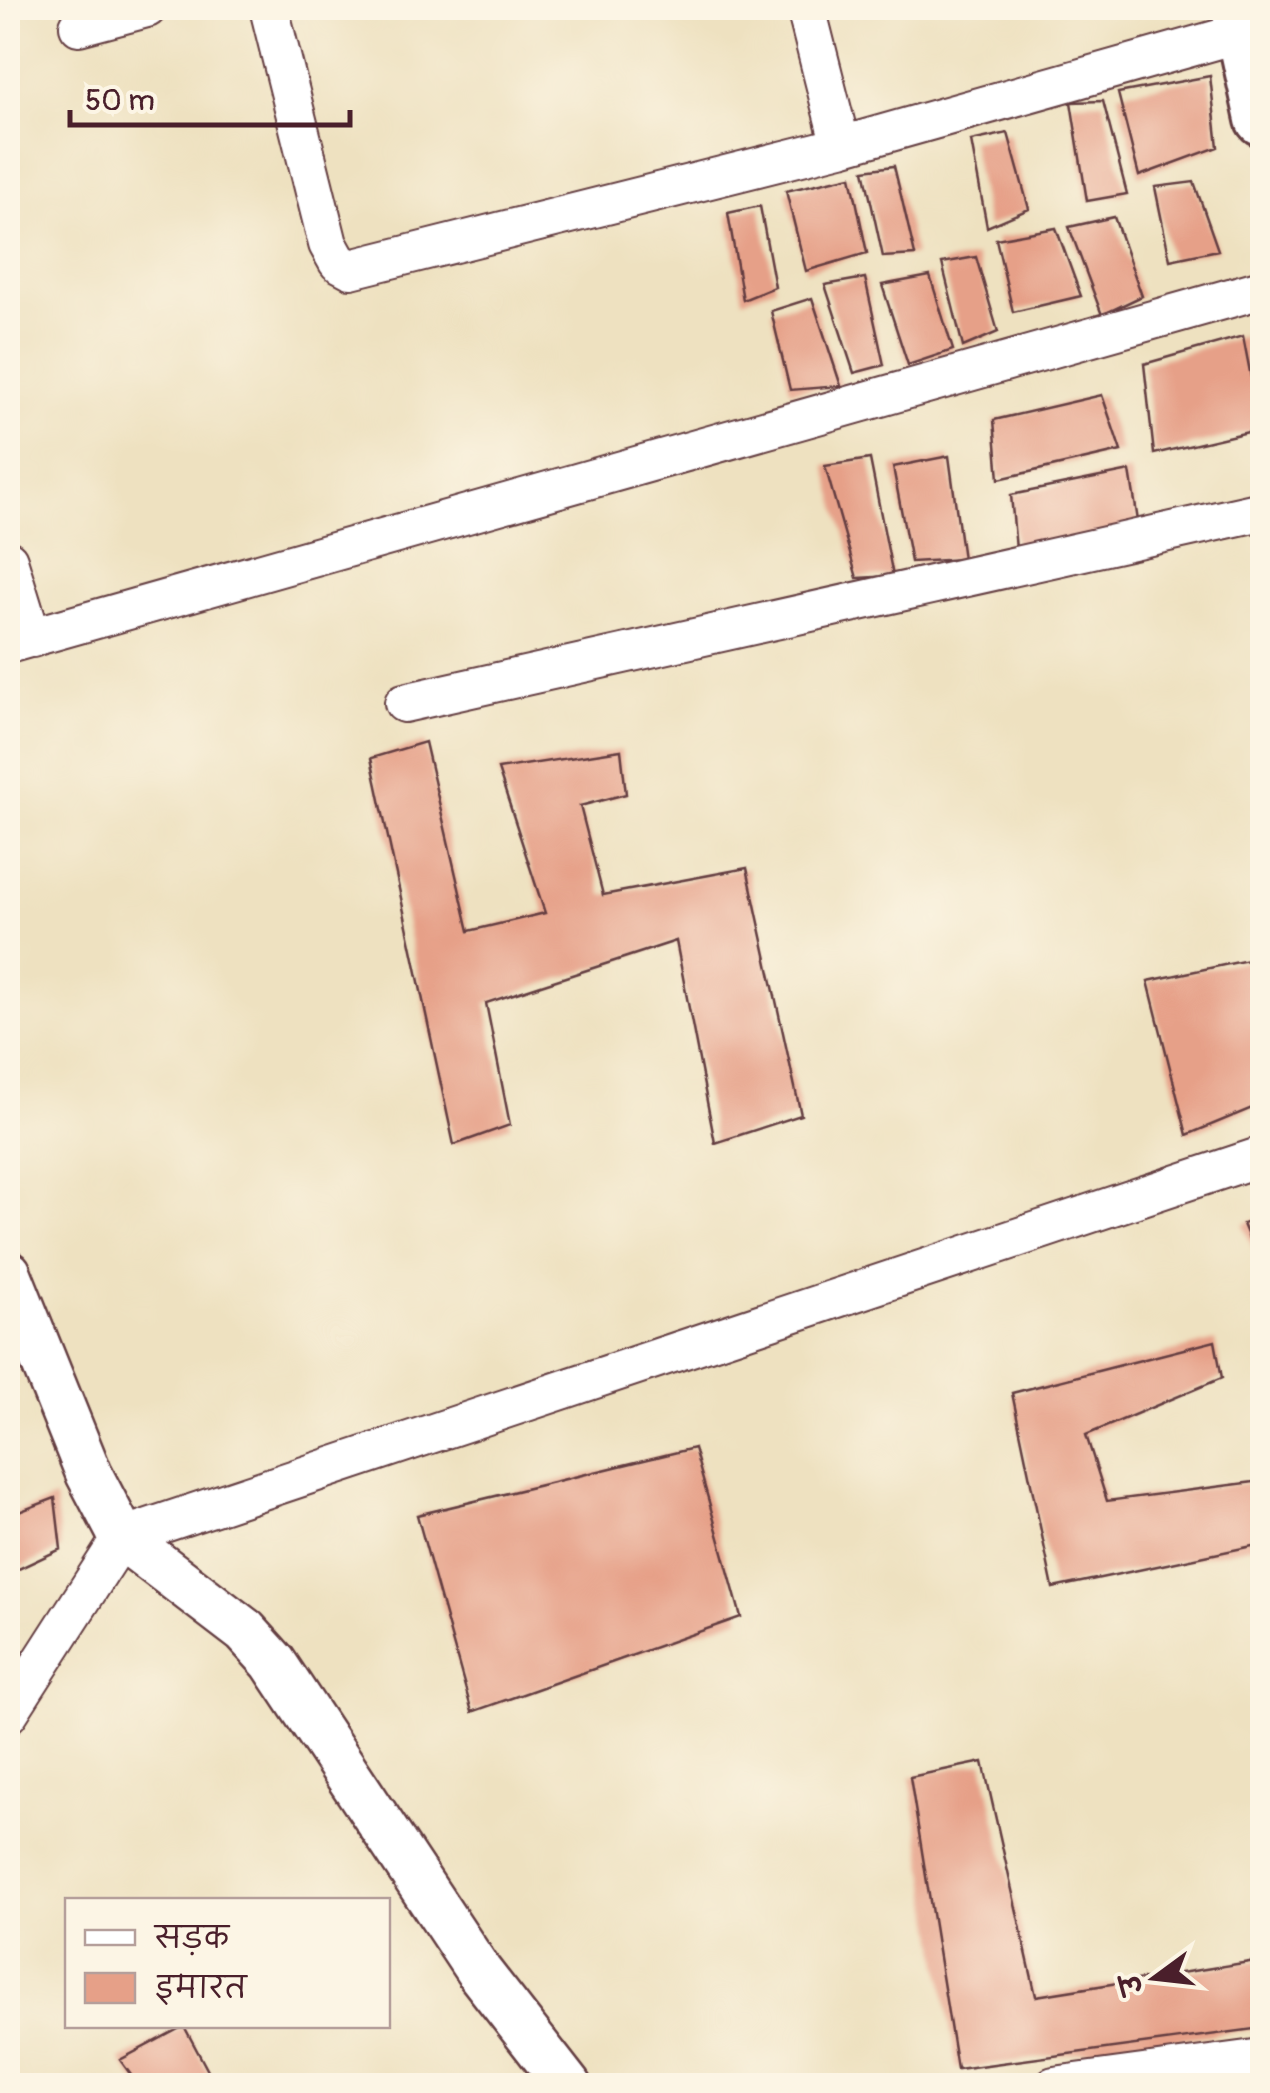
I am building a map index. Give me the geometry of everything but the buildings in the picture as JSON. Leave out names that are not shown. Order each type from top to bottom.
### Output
[{"type":"main road","points":[[1241,20],[1262,119]]},
{"type":"street","points":[[78,26],[146,8]]},
{"type":"street","points":[[269,8],[328,244],[338,262],[351,269],[841,146],[1241,20]]},
{"type":"street","points":[[806,8],[841,146]]},
{"type":"street","points":[[8,560],[20,641],[1262,289]]},
{"type":"street","points":[[404,703],[1262,511]]},
{"type":"street","points":[[8,1714],[122,1537],[1262,1156]]},
{"type":"street","points":[[8,1273],[88,1474],[122,1537],[245,1631],[274,1662],[479,1972],[568,2086]]},
{"type":"street","points":[[1054,2086],[1262,2058]]}]
